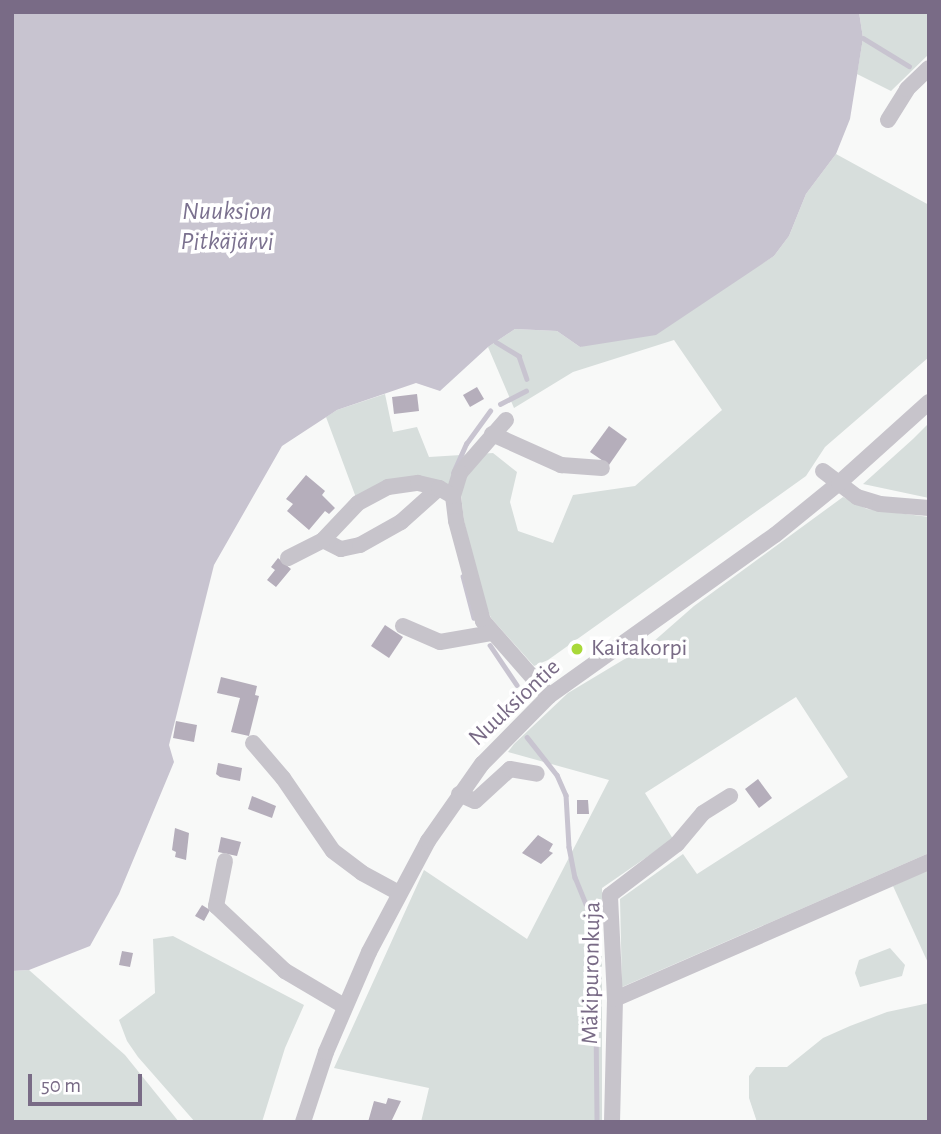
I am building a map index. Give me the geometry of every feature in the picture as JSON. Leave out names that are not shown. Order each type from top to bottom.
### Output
[{"type":"street","points":[[888,120],[907,89],[929,68]]},
{"type":"street","name":"Nuuksiontie","points":[[303,1122],[344,1006],[399,893],[459,794],[482,764],[549,696],[775,535],[839,483],[929,402]]},
{"type":"street","points":[[323,540],[341,549],[360,545],[401,522],[446,492],[492,434],[506,421]]},
{"type":"street","points":[[492,434],[561,465],[602,468]]},
{"type":"street","points":[[823,471],[857,497],[880,503],[929,508]]},
{"type":"street","points":[[288,558],[323,540],[358,503],[388,487],[418,483],[446,492]]},
{"type":"street","points":[[446,492],[483,621],[549,696]]},
{"type":"street","points":[[403,626],[440,642],[492,633]]},
{"type":"street","points":[[253,743],[283,778],[333,851],[362,873],[399,893]]},
{"type":"street","points":[[459,794],[475,801],[510,769],[537,774]]},
{"type":"street","name":"Mäkipuronkuja","points":[[612,1122],[615,999],[610,895],[677,844],[704,813],[730,796]]},
{"type":"street","points":[[225,860],[216,906],[285,971],[344,1006]]},
{"type":"street","points":[[615,999],[929,862]]},
{"type":"shaded area","points":[[859,12],[929,12],[929,54],[891,91],[857,74],[863,38]]},
{"type":"shaded area","points":[[836,154],[929,205],[929,357],[825,447],[806,476],[548,660],[534,666],[491,618],[483,599],[464,521],[461,494],[418,483],[358,503],[326,417],[337,410],[385,394],[393,432],[417,427],[429,457],[493,453],[517,472],[510,502],[518,531],[553,543],[573,495],[635,486],[722,410],[674,340],[573,372],[514,408],[488,347],[515,329],[557,331],[580,347],[742,276],[774,256],[789,236],[806,194]]},
{"type":"shaded area","points":[[929,423],[929,498],[863,484],[913,439]]},
{"type":"shaded area","points":[[843,497],[867,509],[929,517],[929,853],[622,987],[620,899],[683,854],[697,874],[848,777],[796,697],[645,793],[673,839],[602,888],[602,1122],[421,1122],[429,1088],[334,1068],[424,870],[527,939],[609,780],[508,752],[514,744],[568,693],[653,642],[694,606]]},
{"type":"shaded area","points":[[929,869],[929,965],[893,886]]},
{"type":"shaded area","points":[[173,936],[304,1005],[285,1048],[262,1122],[195,1122],[127,1041],[119,1020],[155,993],[153,939]]},
{"type":"shaded area","points":[[890,948],[905,965],[902,976],[860,987],[855,973],[859,960]]},
{"type":"shaded area","points":[[29,970],[125,1055],[179,1122],[12,1122],[12,971]]},
{"type":"shaded area","points":[[929,1003],[929,1122],[757,1122],[749,1098],[749,1076],[756,1067],[787,1067],[823,1038],[887,1012]]},
{"type":"water","name":"Nuuksion Pitkäjärvi","points":[[12,12],[859,12],[863,38],[850,119],[836,154],[806,194],[789,236],[774,256],[656,335],[580,347],[557,331],[515,329],[488,347],[440,391],[416,383],[337,410],[282,446],[214,565],[169,745],[174,762],[119,894],[90,946],[29,970],[12,971]]},
{"type":"building","points":[[477,387],[484,399],[470,407],[463,395]]},
{"type":"building","points":[[417,394],[419,411],[394,414],[392,397]]},
{"type":"building","points":[[609,426],[627,439],[609,465],[590,452]]},
{"type":"building","points":[[306,475],[325,491],[322,495],[335,508],[329,514],[325,511],[309,530],[287,511],[293,504],[286,499]]},
{"type":"building","points":[[278,558],[291,569],[276,587],[267,580],[275,570],[271,567]]},
{"type":"building","points":[[385,625],[403,637],[389,658],[371,646]]},
{"type":"building","points":[[221,677],[257,686],[255,695],[259,696],[249,736],[231,732],[240,698],[217,693]]},
{"type":"building","points":[[176,721],[197,725],[194,742],[173,738]]},
{"type":"building","points":[[218,763],[242,768],[240,781],[216,774]]},
{"type":"building","points":[[758,779],[772,798],[759,808],[745,789]]},
{"type":"building","points":[[252,796],[276,806],[272,818],[248,809]]},
{"type":"building","points":[[577,800],[588,800],[589,814],[577,814]]},
{"type":"building","points":[[175,828],[189,833],[186,860],[175,857],[176,852],[172,850]]},
{"type":"building","points":[[538,835],[553,844],[549,851],[553,853],[541,864],[522,853]]},
{"type":"building","points":[[221,837],[241,842],[237,856],[218,852]]},
{"type":"building","points":[[202,905],[210,910],[204,921],[195,916]]},
{"type":"building","points":[[122,951],[133,953],[130,967],[119,965]]},
{"type":"building","points":[[388,1098],[401,1101],[391,1122],[368,1122],[374,1101],[386,1104]]},
{"type":"waterway","points":[[863,38],[909,66]]},
{"type":"waterway","points":[[496,342],[519,356],[527,379]]},
{"type":"waterway","points":[[500,404],[526,391]]},
{"type":"waterway","points":[[453,473],[466,444],[490,411]]},
{"type":"waterway","points":[[463,576],[474,618]]},
{"type":"waterway","points":[[490,645],[517,685]]},
{"type":"waterway","points":[[527,737],[557,775],[566,795],[569,847],[575,877],[595,926],[597,1122]]},
{"type":"place","name":"Kaitakorpi","points":[[577,649]]}]
